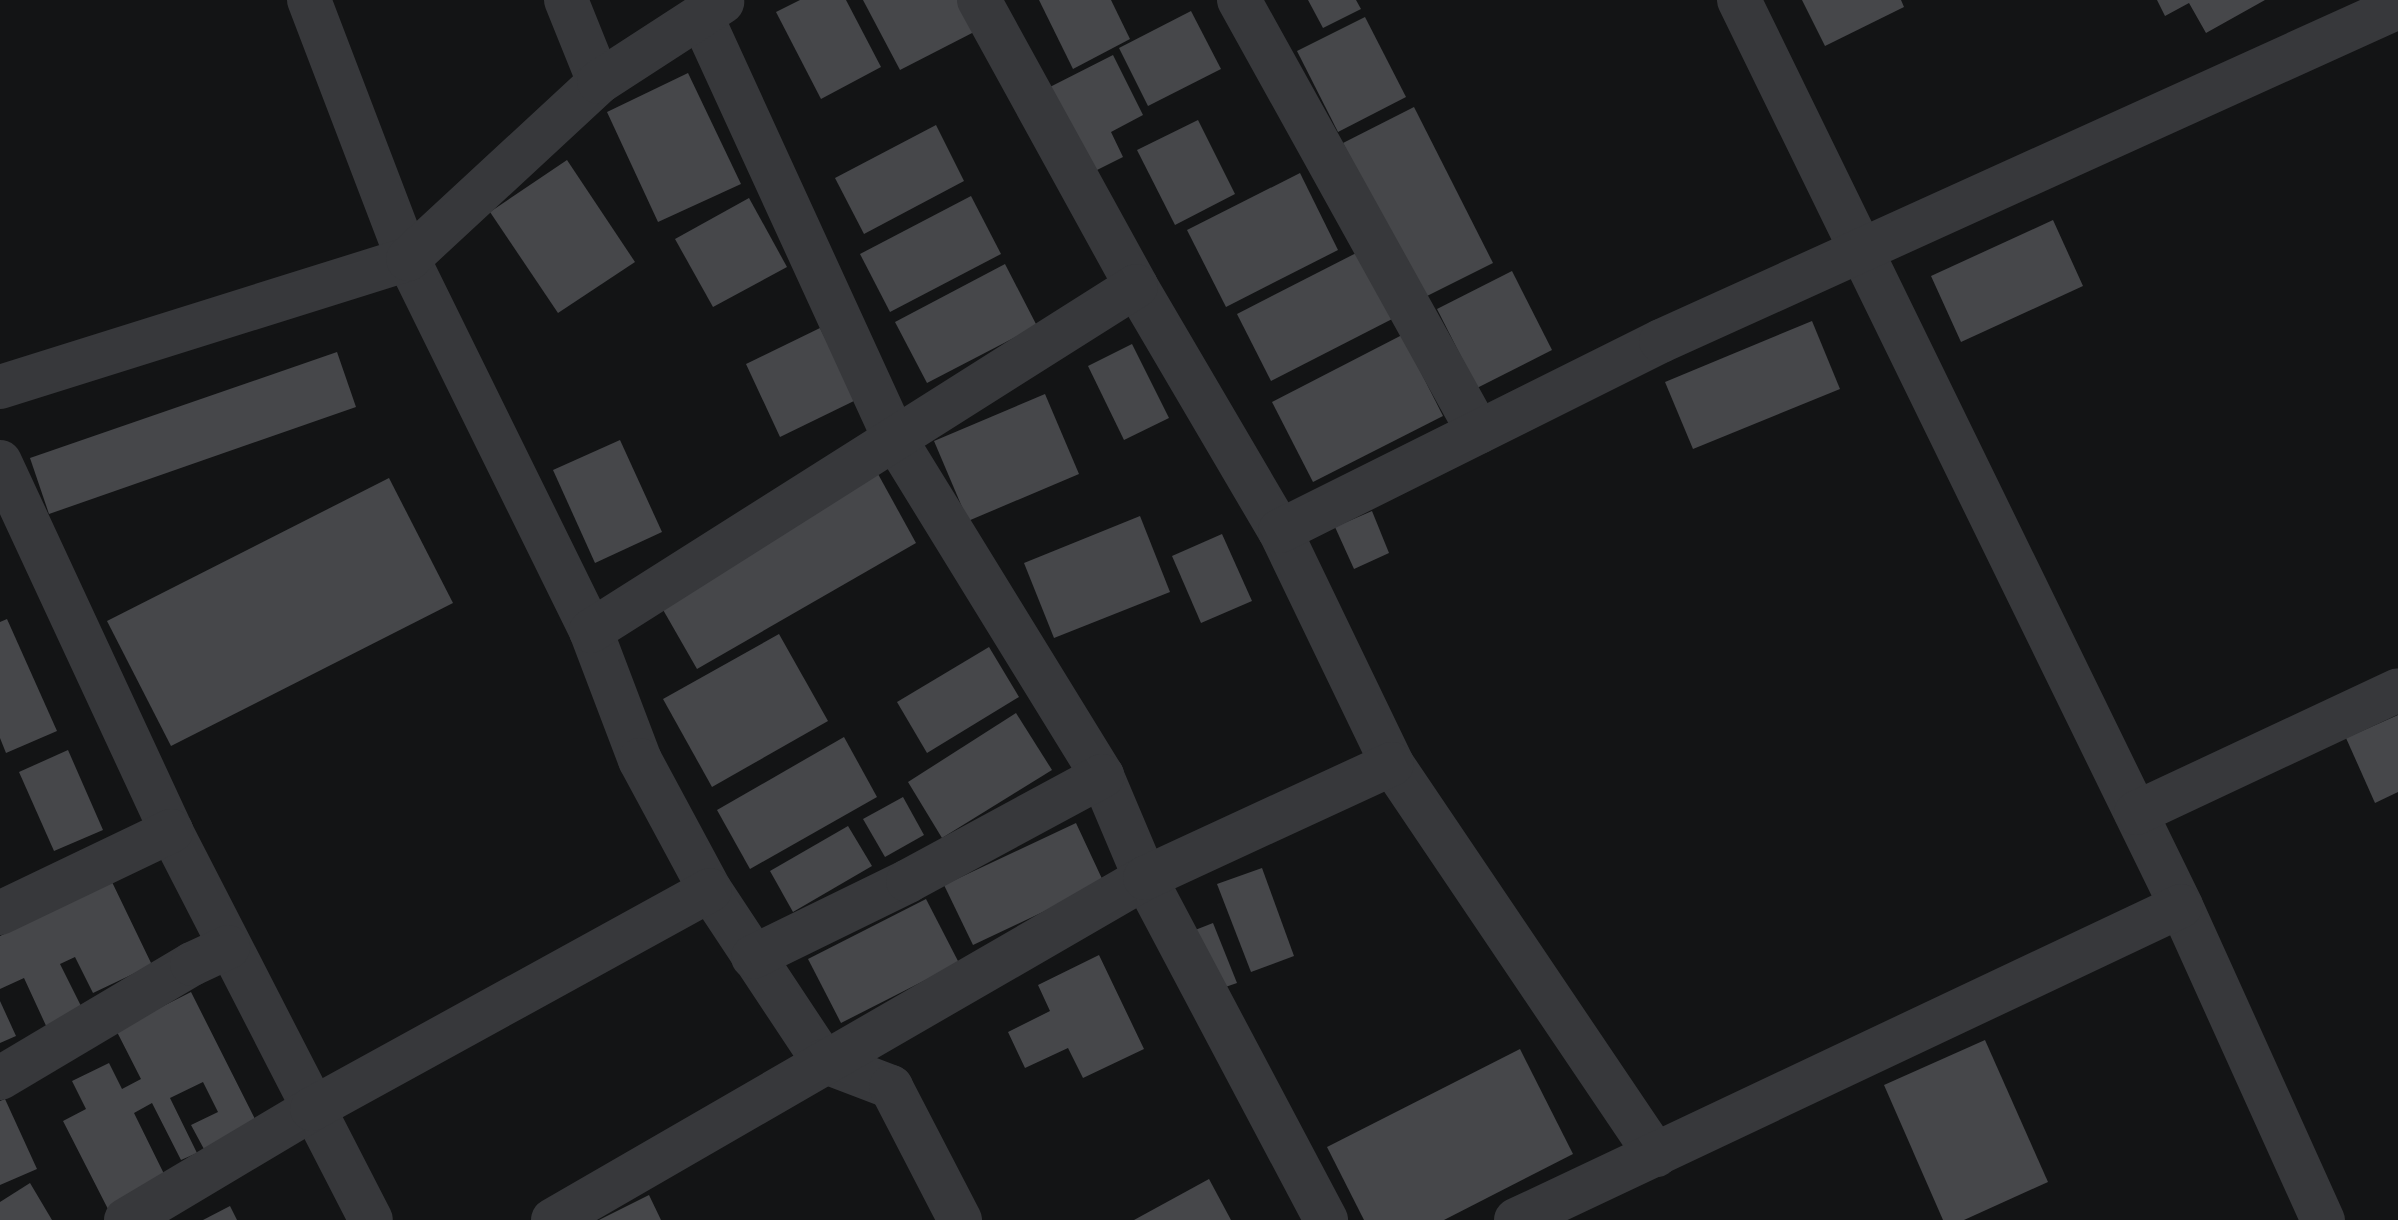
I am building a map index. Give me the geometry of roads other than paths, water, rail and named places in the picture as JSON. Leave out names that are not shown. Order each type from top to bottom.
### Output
[{"type":"street","points":[[309,0],[408,259],[591,631],[640,760],[710,890],[823,1061],[891,1087],[960,1220]]},
{"type":"street","points":[[566,0],[599,82]]},
{"type":"street","points":[[979,0],[1136,286],[1280,531],[1392,764],[1656,1155]]},
{"type":"street","points":[[1239,0],[1478,432]]},
{"type":"street","points":[[1739,0],[2181,906],[2323,1220]]},
{"type":"street","points":[[1280,531],[1661,341],[2398,7]]},
{"type":"street","points":[[0,387],[408,259],[599,82],[713,9],[895,439],[1102,776],[1145,878],[1326,1220]]},
{"type":"street","points":[[591,631],[1136,286]]},
{"type":"street","points":[[0,462],[171,831],[371,1220]]},
{"type":"street","points":[[2136,813],[2398,690]]},
{"type":"street","points":[[553,1220],[823,1061],[1145,878],[1392,764]]},
{"type":"street","points":[[753,957],[908,881],[1102,776]]},
{"type":"street","points":[[0,913],[171,831]]},
{"type":"street","points":[[126,1220],[312,1109],[710,890]]},
{"type":"street","points":[[1516,1220],[2181,906]]},
{"type":"street","points":[[0,1078],[228,947]]}]
